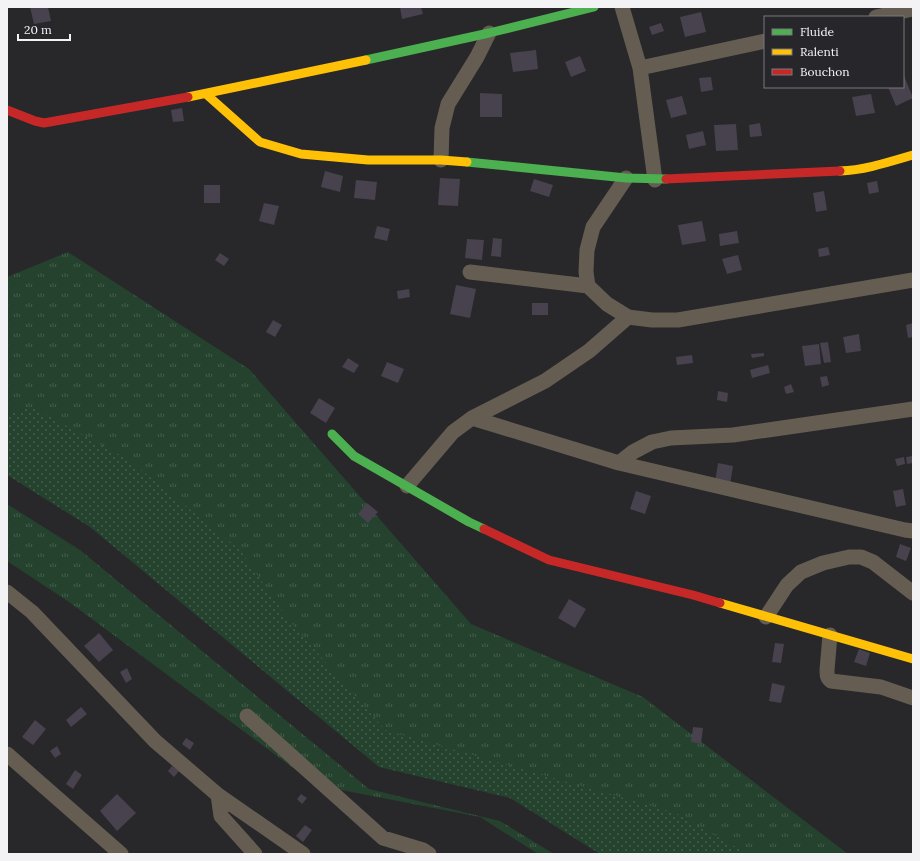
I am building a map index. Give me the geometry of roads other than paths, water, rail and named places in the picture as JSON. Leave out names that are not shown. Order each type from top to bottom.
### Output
[{"type":"street","points":[[7,110],[44,123],[206,94],[489,32],[594,7]]},
{"type":"street","points":[[622,7],[640,68],[655,180]]},
{"type":"street","points":[[881,16],[913,9]]},
{"type":"street","points":[[441,160],[442,128],[448,104],[477,57],[489,32]]},
{"type":"street","points":[[640,68],[764,41]]},
{"type":"street","points":[[206,94],[260,142],[301,154],[368,160],[441,160],[655,180],[850,171],[880,165],[913,155]]},
{"type":"street","points":[[588,286],[586,272],[587,250],[593,227],[626,178]]},
{"type":"street","points":[[470,272],[588,286],[607,304],[628,317],[652,320],[678,320],[913,280]]},
{"type":"street","points":[[407,486],[453,432],[472,418],[545,380],[589,351],[628,317]]},
{"type":"street","points":[[619,463],[633,452],[652,442],[671,438],[733,436],[913,408]]},
{"type":"street","points":[[472,418],[619,463],[913,531]]},
{"type":"street","points":[[332,434],[354,456],[469,522],[549,560],[693,595],[913,659]]},
{"type":"street","points":[[766,616],[787,585],[802,572],[823,563],[849,557],[861,557],[873,562],[913,593]]},
{"type":"street","points":[[7,592],[32,612],[155,741],[218,795],[303,854]]},
{"type":"street","points":[[830,635],[827,676],[831,681],[881,688],[913,698]]},
{"type":"street","points":[[247,716],[383,838],[423,850],[429,854]]},
{"type":"street","points":[[7,754],[121,854]]},
{"type":"street","points":[[218,795],[221,816],[256,854]]}]
